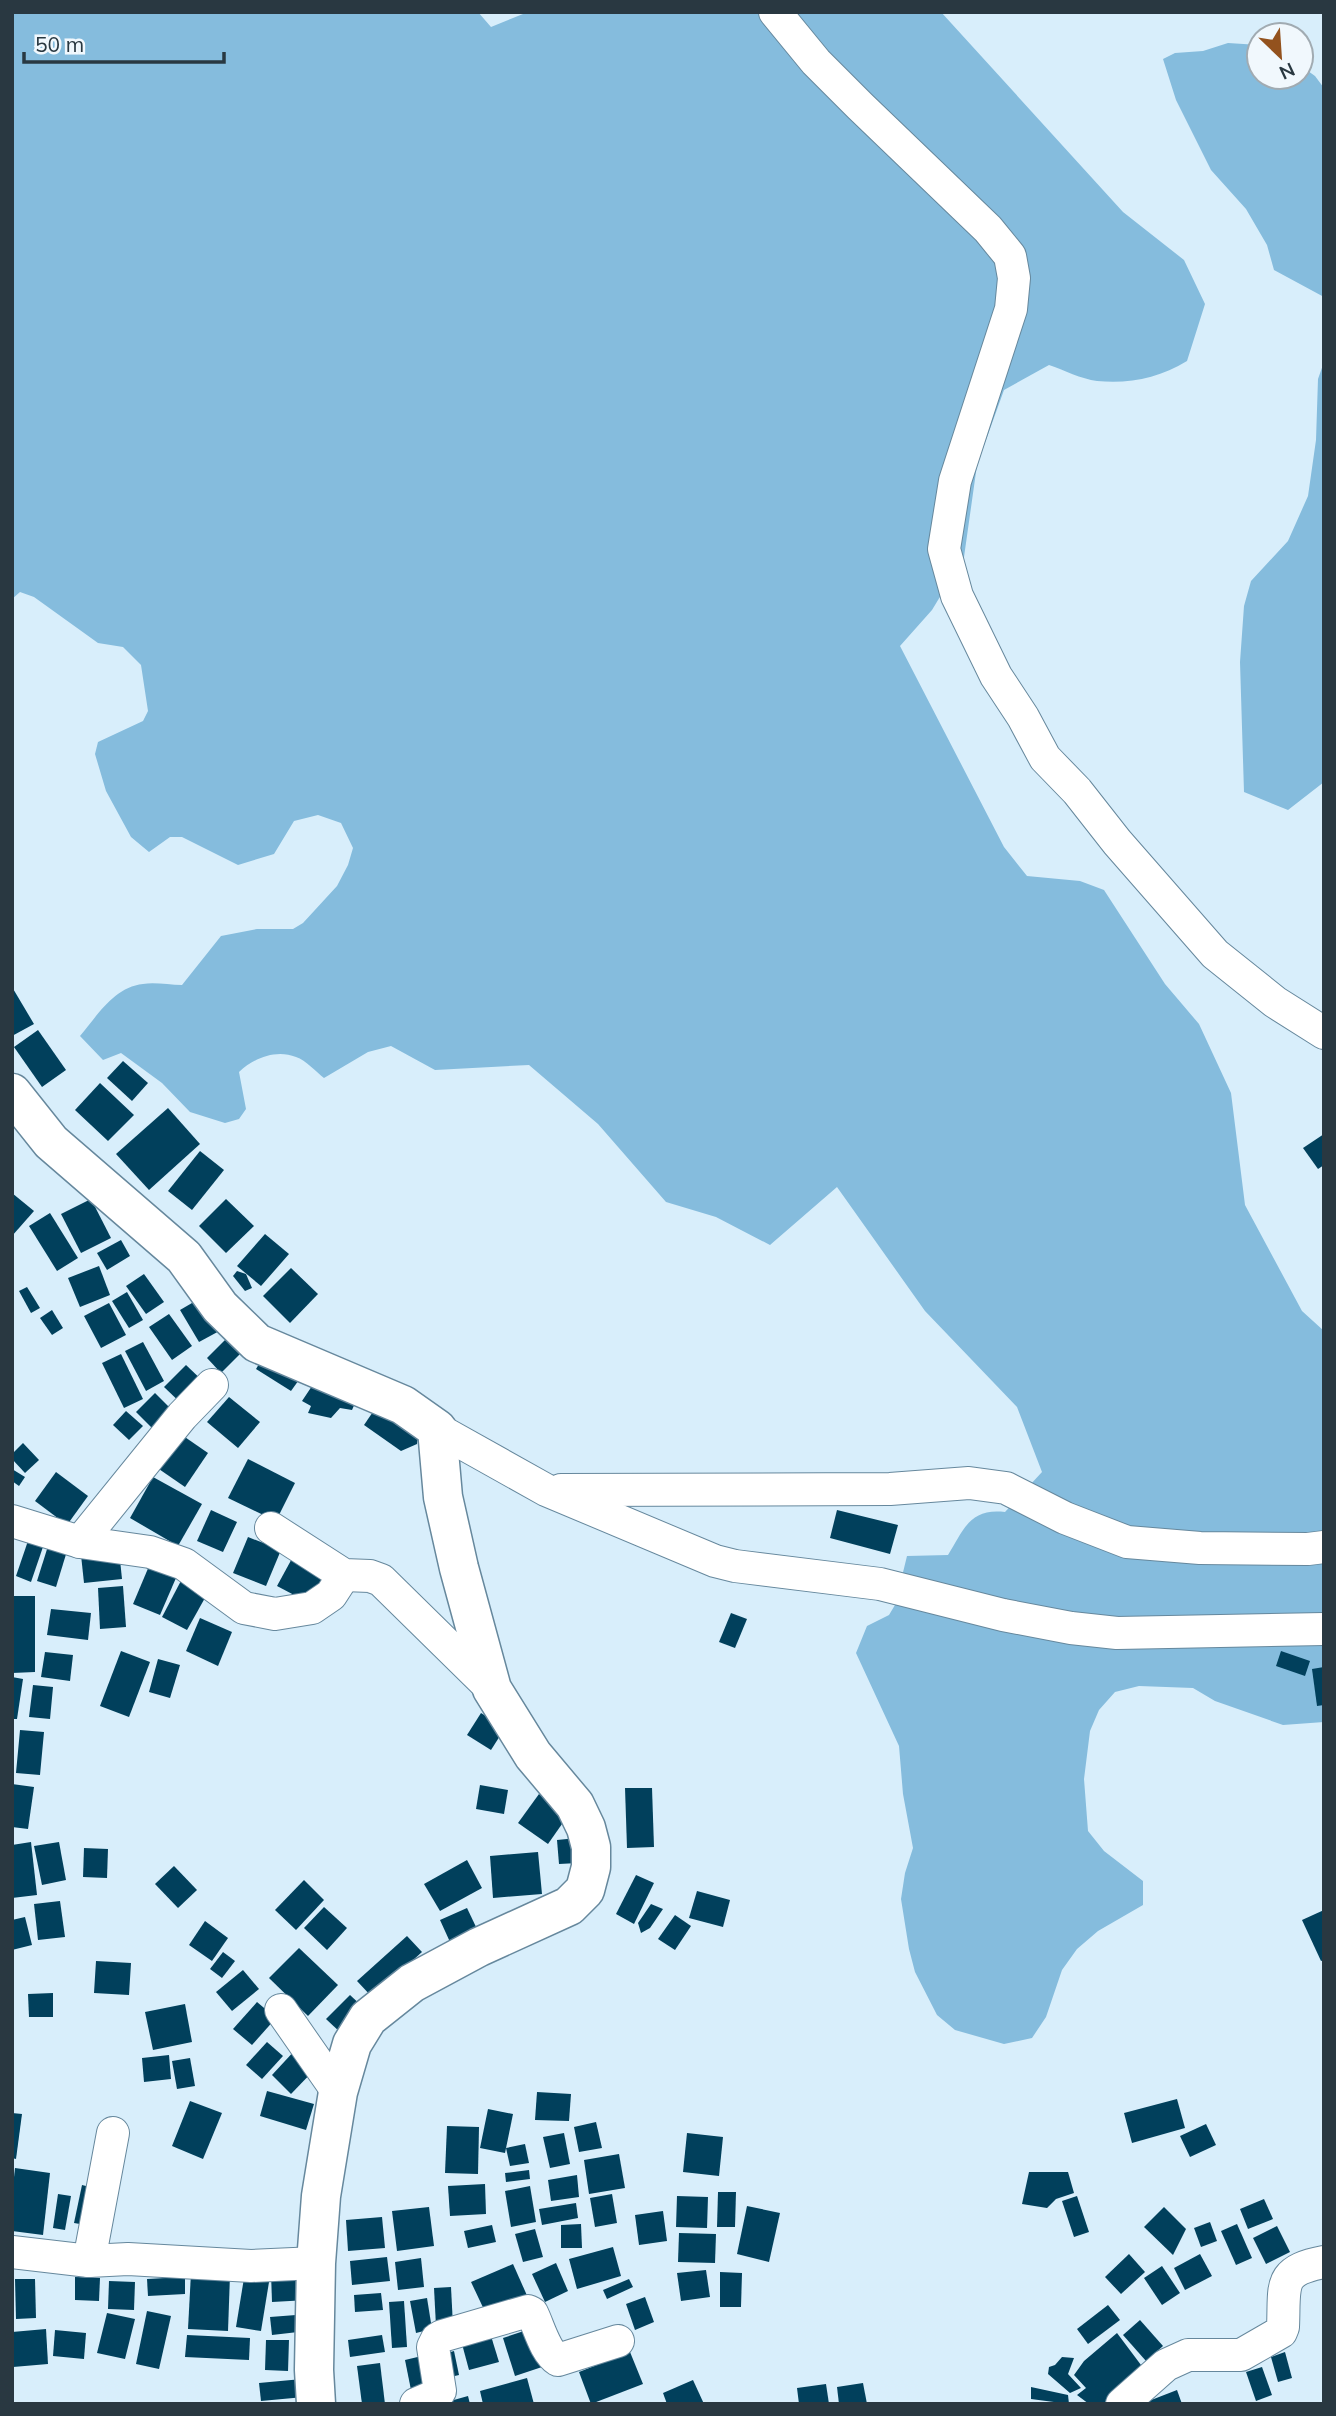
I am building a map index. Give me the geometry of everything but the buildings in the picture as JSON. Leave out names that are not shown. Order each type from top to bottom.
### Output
[{"type":"street","points":[[775,12],[816,62],[988,229],[1010,256],[1014,278],[1011,309],[955,481],[944,549],[957,596],[996,676],[1045,758],[1215,954],[1275,1002],[1324,1033]]},
{"type":"street","points":[[12,1093],[51,1142],[184,1257],[220,1307],[257,1343],[403,1405],[437,1429],[545,1490],[715,1561],[789,1574],[880,1584],[1003,1615],[1071,1628],[1117,1633],[1324,1629]]},
{"type":"street","points":[[80,1542],[182,1416],[212,1385]]},
{"type":"street","points":[[437,1429],[443,1497],[492,1689]]},
{"type":"street","points":[[545,1490],[890,1489],[969,1483],[1006,1488],[1065,1518],[1127,1542],[1200,1548],[1324,1547]]},
{"type":"street","points":[[12,1521],[80,1542],[150,1552],[184,1564],[244,1608],[275,1614],[312,1608],[331,1595],[344,1575]]},
{"type":"street","points":[[271,1528],[344,1575],[370,1576],[381,1580],[492,1689],[533,1755],[575,1805],[591,1847],[591,1867],[584,1891],[569,1906],[479,1947],[412,1983],[369,2018],[352,2043],[338,2092],[321,2196],[316,2263],[316,2404]]},
{"type":"street","points":[[281,2010],[338,2092]]},
{"type":"street","points":[[89,2261],[113,2133]]},
{"type":"street","points":[[12,2252],[89,2261],[128,2259],[251,2266],[316,2263]]},
{"type":"street","points":[[1122,2404],[1166,2365],[1188,2355],[1241,2355],[1276,2335],[1283,2327],[1285,2284],[1291,2273],[1302,2266],[1324,2262]]},
{"type":"street","points":[[416,2404],[440,2391],[433,2347],[442,2336],[528,2311],[532,2313],[553,2358],[558,2360],[618,2341]]},
{"type":"shaded area","points":[[12,12],[478,12],[491,27],[528,12],[941,12],[1123,212],[1184,260],[1205,304],[1187,361],[1155,376],[1121,382],[1091,380],[1049,365],[1004,390],[977,465],[964,557],[932,610],[900,646],[1004,847],[1027,876],[1080,881],[1104,890],[1165,984],[1199,1024],[1231,1093],[1245,1205],[1302,1311],[1324,1331],[1324,1722],[1283,1725],[1215,1701],[1193,1688],[1139,1686],[1115,1692],[1099,1710],[1090,1731],[1084,1779],[1088,1831],[1104,1851],[1143,1881],[1143,1905],[1098,1931],[1077,1949],[1062,1970],[1046,2017],[1032,2038],[1004,2044],[955,2030],[937,2015],[915,1972],[901,1899],[913,1848],[903,1794],[899,1746],[856,1653],[867,1626],[889,1615],[895,1605],[907,1556],[948,1555],[969,1522],[984,1513],[1005,1512],[1042,1472],[1017,1407],[925,1311],[837,1187],[770,1245],[716,1217],[666,1202],[598,1124],[529,1065],[435,1070],[391,1046],[368,1052],[324,1078],[300,1059],[281,1054],[266,1056],[239,1072],[246,1109],[239,1119],[225,1123],[190,1112],[162,1083],[121,1053],[103,1060],[80,1036],[115,996],[133,986],[148,983],[182,985],[221,936],[257,929],[293,929],[303,923],[337,886],[353,848],[341,823],[318,815],[294,821],[274,854],[238,865],[182,837],[170,837],[149,852],[131,837],[106,791],[95,754],[98,742],[143,721],[148,711],[141,665],[123,647],[98,643],[34,597],[20,592],[12,599]]},
{"type":"shaded area","points":[[1228,43],[1245,44],[1245,91],[1315,91],[1315,76],[1324,88],[1324,297],[1274,270],[1267,245],[1246,209],[1211,170],[1176,100],[1163,59],[1175,53],[1203,51]]},
{"type":"shaded area","points":[[1324,362],[1324,782],[1288,810],[1244,792],[1240,662],[1244,606],[1251,581],[1288,541],[1308,496],[1316,440],[1318,379]]}]
